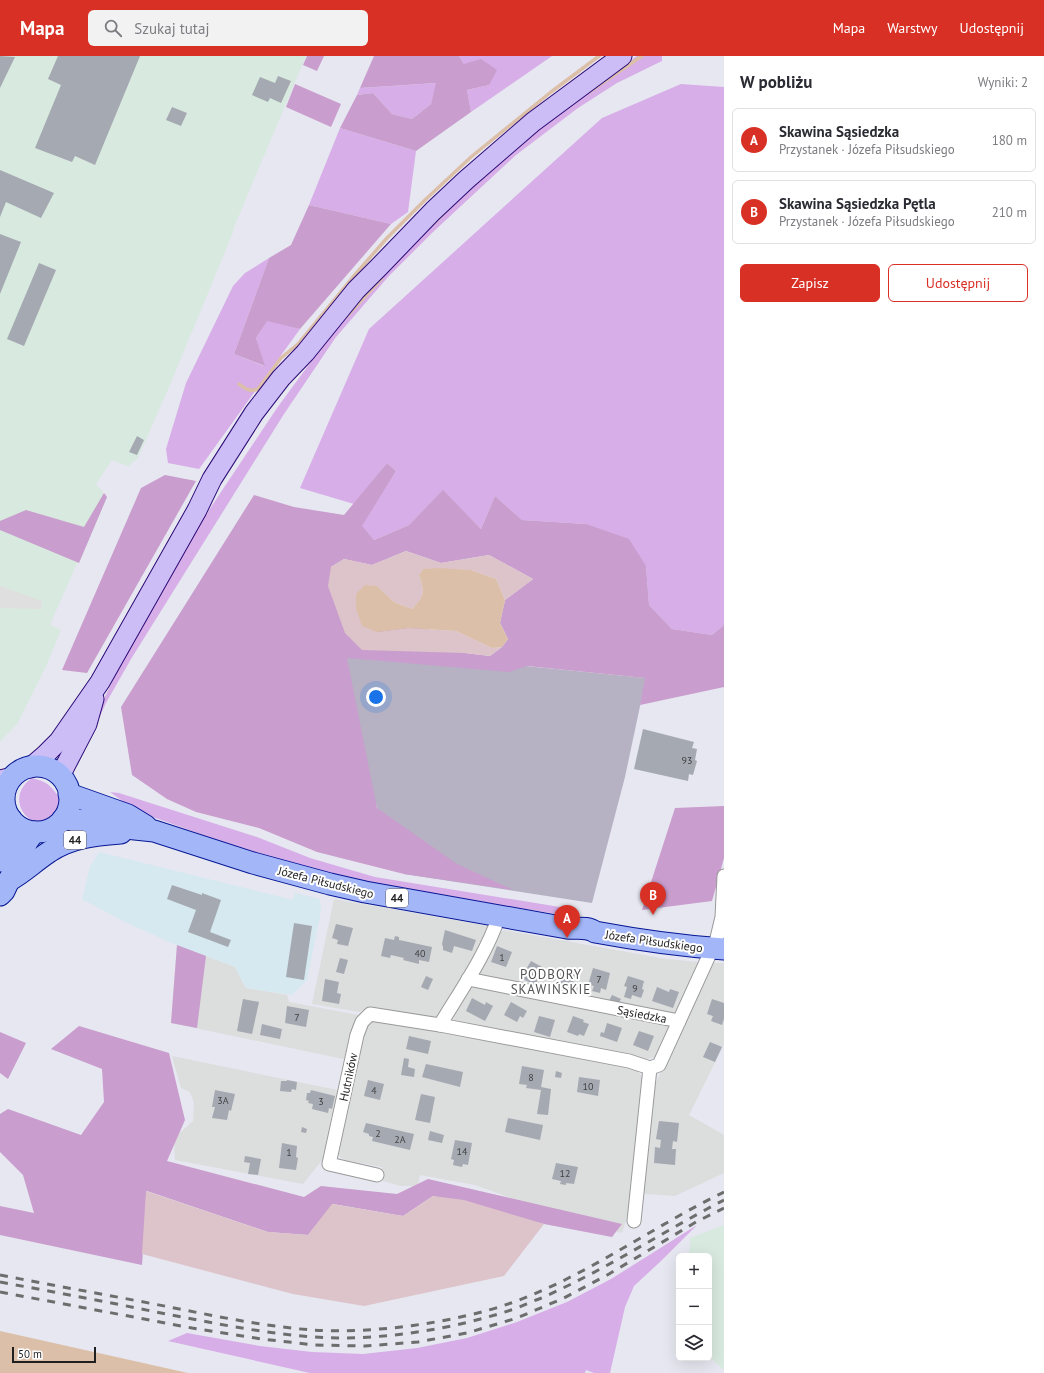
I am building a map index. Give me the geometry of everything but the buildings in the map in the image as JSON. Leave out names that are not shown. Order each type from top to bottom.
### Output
[{"type":"main road","points":[[0,861],[7,839],[5,795],[9,782],[14,775],[45,755],[59,740],[100,682],[197,510],[212,479],[254,413],[281,378],[305,353],[356,290],[407,237],[466,180],[533,122],[622,56]]},
{"type":"main road","points":[[65,785],[87,724],[100,682]]},
{"type":"main road","name":"44","points":[[4,888],[34,832],[41,832],[53,828],[63,819],[69,807],[65,785],[55,772],[43,767],[14,775]]},
{"type":"main road","name":"Józefa Piłsudskiego","points":[[65,785],[128,815],[154,830],[253,863],[330,884],[364,892],[573,929],[577,932],[590,934],[595,932],[664,944],[718,949]]},
{"type":"main road","points":[[6,811],[21,828],[34,832]]},
{"type":"main road","name":"Józefa Piłsudskiego","points":[[63,819],[84,820],[116,826],[154,830]]},
{"type":"main road","name":"44","points":[[4,888],[16,877],[51,851],[74,840],[98,835],[154,830]]},
{"type":"street","points":[[679,1021],[718,949],[717,938],[722,917],[724,876]]},
{"type":"street","points":[[440,1024],[468,980],[494,931],[499,916]]},
{"type":"street","name":"Sąsiedzka","points":[[468,980],[679,1021],[658,1065],[650,1068]]},
{"type":"street","name":"Hutników","points":[[377,1175],[329,1164],[357,1035],[362,1022],[370,1014],[440,1024],[629,1061],[650,1068]]},
{"type":"street","points":[[634,1221],[650,1068]]},
{"type":"shaded area","points":[[0,56],[306,56],[233,229],[234,230],[172,380],[138,458],[128,466],[112,460],[96,484],[107,497],[79,563],[77,563],[50,625],[61,630],[46,666],[17,724],[0,742]]},
{"type":"shaded area","points":[[307,56],[324,56],[317,71],[303,65]]},
{"type":"shaded area","points":[[374,56],[459,56],[464,64],[481,59],[497,70],[489,85],[467,90],[471,112],[416,151],[340,128],[357,95],[373,93],[392,114],[412,119],[431,104],[436,83],[360,88]]},
{"type":"shaded area","points":[[459,56],[552,56],[471,112],[467,90],[489,85],[464,64]]},
{"type":"shaded area","points":[[637,56],[662,56],[662,61],[617,83],[578,108],[516,155],[433,232],[388,277],[336,337],[284,414],[131,659],[106,703],[86,747],[81,746],[132,641],[179,558],[277,408],[346,314],[394,261],[498,159],[583,93]]},
{"type":"shaded area","points":[[437,83],[431,104],[412,119],[392,114],[373,93],[357,95],[360,88]]},
{"type":"shaded area","points":[[295,84],[341,104],[331,127],[286,107]]},
{"type":"shaded area","points":[[681,84],[724,87],[724,625],[712,635],[672,629],[649,605],[646,566],[586,524],[522,520],[495,496],[481,529],[443,491],[409,525],[374,540],[361,526],[396,471],[387,463],[354,504],[300,488],[369,329],[602,118]]},
{"type":"shaded area","points":[[340,128],[416,151],[408,212],[391,224],[309,205]]},
{"type":"shaded area","points":[[309,205],[391,224],[300,329],[267,321],[256,338],[265,366],[234,354],[269,258],[291,245]]},
{"type":"shaded area","points":[[269,258],[234,354],[264,366],[256,338],[267,320],[300,329],[199,469],[168,463],[166,449],[186,383],[233,286],[245,273]]},
{"type":"shaded area","points":[[387,463],[396,471],[362,526],[374,540],[409,525],[443,490],[481,529],[495,496],[522,520],[586,524],[629,539],[646,566],[649,605],[672,629],[712,635],[724,625],[724,687],[640,705],[645,678],[527,666],[509,672],[347,658],[377,808],[457,864],[513,890],[404,874],[317,852],[259,828],[196,812],[167,799],[132,775],[121,707],[254,495],[294,507],[344,515]],"holes":[[[406,551],[441,563],[489,555],[533,579],[505,600],[500,623],[508,639],[502,647],[490,656],[465,653],[331,567],[344,559],[372,565]]]},
{"type":"shaded area","points":[[165,475],[196,481],[87,673],[62,670],[141,488]]},
{"type":"shaded area","points":[[104,493],[107,497],[79,563],[0,530],[0,521],[26,510],[84,527]]},
{"type":"shaded area","points":[[406,551],[441,563],[489,555],[533,579],[505,600],[496,579],[471,570],[423,569],[419,575],[423,594],[412,609],[394,602],[377,586],[377,632],[408,628],[456,631],[492,648],[502,647],[490,656],[465,653],[362,650],[345,633],[328,586],[331,567],[344,559],[372,565]]},
{"type":"shaded area","points":[[440,568],[471,570],[496,579],[505,600],[500,623],[508,639],[502,647],[492,648],[456,631],[408,628],[377,632],[362,626],[356,609],[356,594],[365,585],[377,586],[394,602],[412,609],[423,594],[419,575],[423,569]]},
{"type":"shaded area","points":[[0,586],[42,601],[42,609],[0,608]]},
{"type":"shaded area","points":[[345,648],[646,678],[625,777],[592,903],[404,874],[387,839],[367,776]]},
{"type":"shaded area","points":[[32,778],[47,784],[64,804],[61,813],[49,822],[40,823],[32,820],[25,814],[20,806],[19,797],[23,787]]},
{"type":"shaded area","points":[[110,792],[119,793],[257,837],[310,858],[375,877],[566,908],[557,914],[460,901],[295,868],[136,811]]},
{"type":"shaded area","points":[[724,806],[724,858],[712,901],[642,910],[675,808]]},
{"type":"shaded area","points":[[99,852],[293,900],[295,893],[320,899],[321,911],[307,980],[292,995],[246,988],[235,967],[176,945],[123,921],[82,899],[90,867]]},
{"type":"shaded area","points":[[334,899],[489,926],[488,933],[437,1016],[428,1021],[366,1009],[359,1012],[312,1004]]},
{"type":"shaded area","points":[[504,930],[666,959],[698,962],[701,966],[678,1014],[671,1017],[480,979],[475,972],[498,934]]},
{"type":"shaded area","points":[[177,945],[235,967],[246,988],[287,995],[289,1002],[359,1015],[348,1060],[171,1023]]},
{"type":"shaded area","points":[[177,945],[206,956],[197,1028],[171,1023]]},
{"type":"shaded area","points":[[713,963],[724,963],[724,1044],[689,1115],[724,1135],[724,1173],[675,1196],[645,1194],[642,1187],[652,1091]]},
{"type":"shaded area","points":[[478,986],[668,1024],[672,1028],[658,1057],[640,1060],[454,1023],[453,1011],[464,990]]},
{"type":"shaded area","points":[[376,1018],[633,1068],[637,1071],[645,1080],[629,1211],[622,1233],[559,1217],[475,1185],[420,1175],[416,1186],[401,1186],[379,1180],[382,1167],[345,1160],[340,1157],[338,1154],[338,1148],[363,1027]]},
{"type":"shaded area","points":[[79,1026],[169,1053],[185,1120],[167,1161],[304,1197],[321,1186],[397,1194],[428,1179],[622,1224],[612,1237],[544,1224],[433,1196],[403,1216],[333,1204],[308,1235],[268,1232],[147,1191],[142,1265],[0,1235],[0,1206],[34,1213],[23,1175],[0,1152],[0,1114],[8,1109],[81,1135],[104,1102],[102,1069],[51,1049]]},
{"type":"shaded area","points":[[0,1032],[26,1043],[8,1079],[0,1073]]},
{"type":"shaded area","points":[[172,1056],[342,1091],[337,1111],[331,1116],[327,1146],[323,1159],[303,1184],[175,1160],[174,1138],[193,1121],[194,1103],[190,1092],[181,1088]]},
{"type":"shaded area","points":[[146,1191],[268,1232],[308,1235],[332,1204],[403,1216],[433,1196],[464,1200],[544,1224],[504,1276],[364,1306],[293,1294],[142,1254]]},
{"type":"shaded area","points":[[697,1225],[634,1286],[625,1307],[610,1373],[594,1373],[586,1370],[585,1373],[310,1373],[168,1341],[187,1333],[260,1346],[312,1352],[363,1354],[417,1348],[467,1338],[517,1322],[567,1302],[611,1279]]},
{"type":"shaded area","points":[[724,1225],[724,1370],[712,1359],[712,1253],[689,1253],[690,1238]]},
{"type":"shaded area","points":[[0,1331],[188,1373],[0,1373]]},
{"type":"waterway","points":[[239,384],[248,390],[258,389],[281,358],[298,344],[387,238],[425,200],[471,157],[551,92],[599,56]]},
{"type":"waterway","points":[[589,92],[642,56]]},
{"type":"waterway","points":[[433,224],[444,213]]},
{"type":"waterway","points":[[346,317],[382,278]]},
{"type":"railway","points":[[0,1275],[272,1326],[335,1331],[413,1326],[489,1310],[539,1292],[593,1265],[671,1220],[724,1192]]},
{"type":"railway","points":[[0,1282],[271,1333],[338,1338],[360,1338],[404,1334],[469,1322],[515,1309],[539,1299],[610,1264],[724,1200]]},
{"type":"railway","points":[[0,1292],[192,1328],[262,1339],[315,1345],[365,1346],[418,1342],[467,1333],[517,1318],[564,1298],[609,1274],[696,1222],[724,1208]]},
{"type":"place","name":"Skawina Sąsiedzka Pętla","points":[[653,915]]},
{"type":"place","name":"Skawina Sąsiedzka","points":[[567,938]]},
{"type":"district","name":"PODBORY SKAWIŃSKIE","points":[[551,982]]}]
